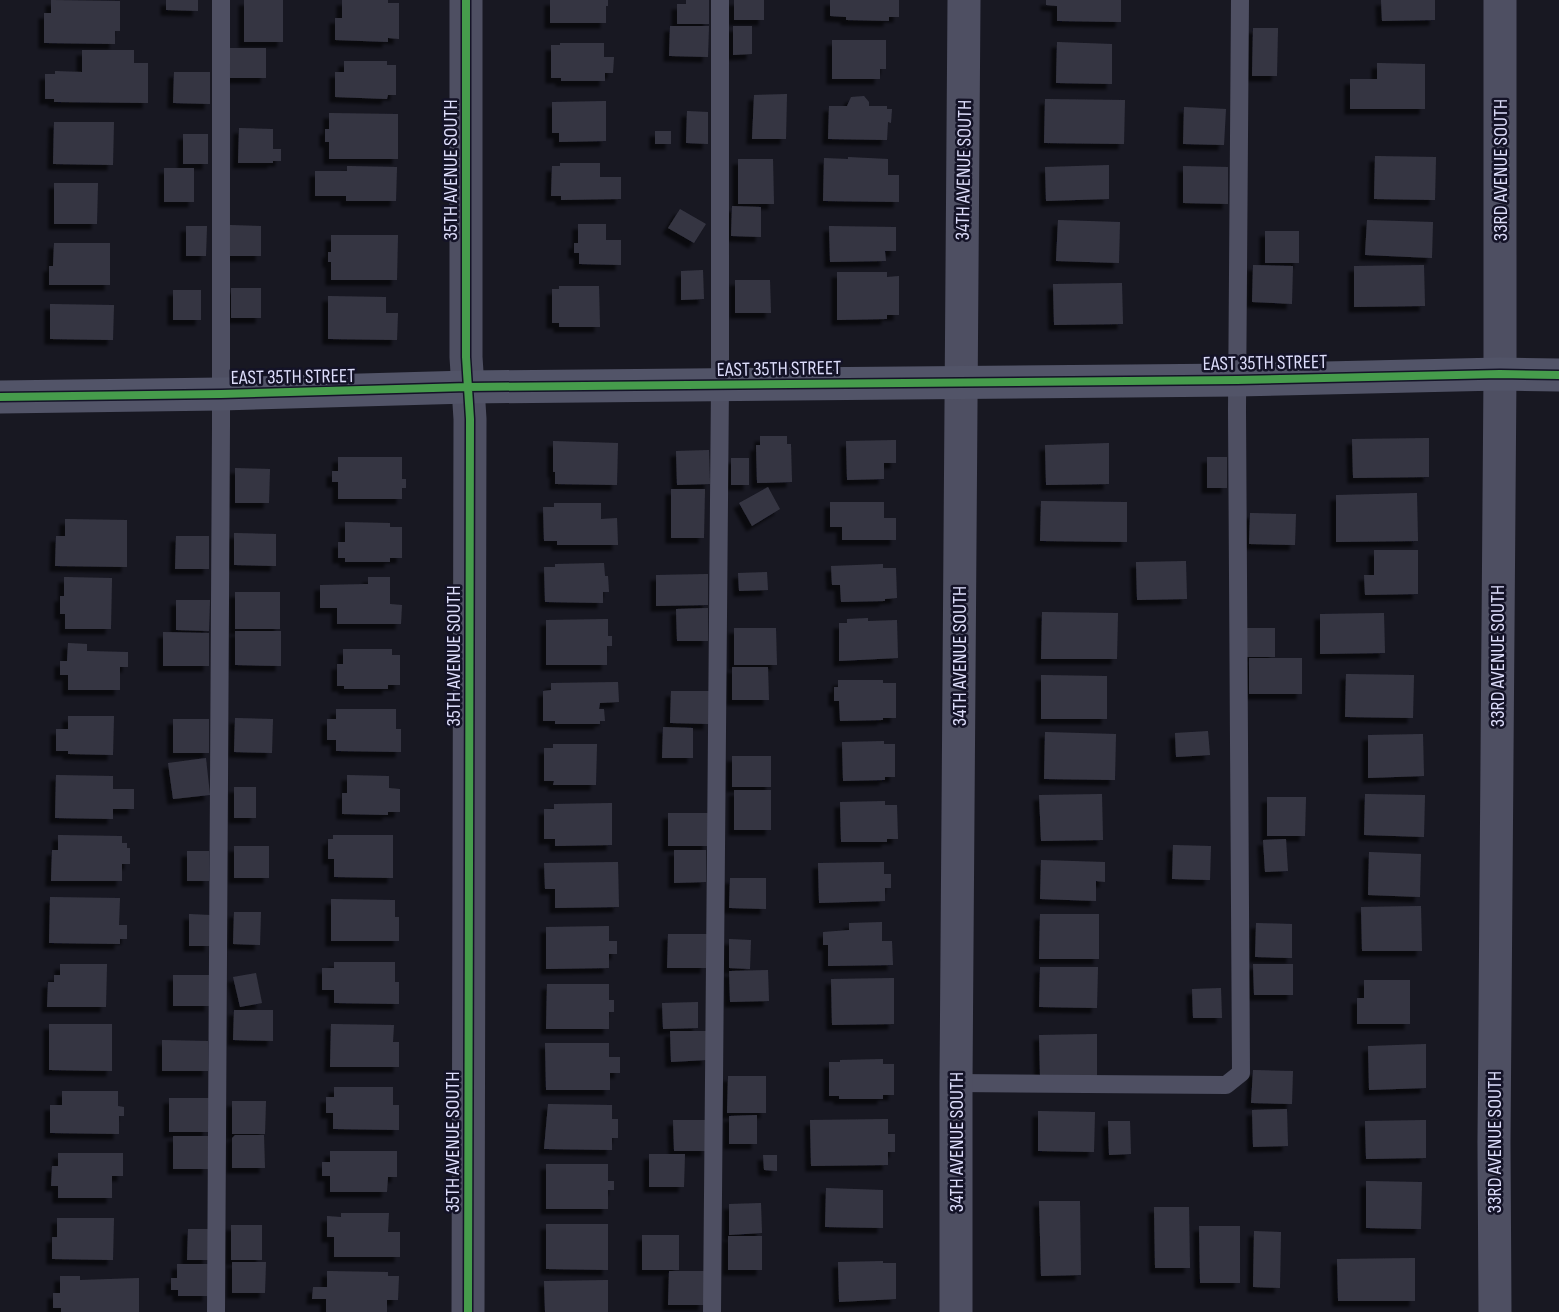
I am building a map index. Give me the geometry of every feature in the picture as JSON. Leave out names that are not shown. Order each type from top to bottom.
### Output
[{"type":"street","name":"35TH AVENUE SOUTH","points":[[466,0],[466,357],[470,466],[468,1312]]},
{"type":"street","name":"34TH AVENUE SOUTH","points":[[956,1312],[964,0]]},
{"type":"street","name":"33RD AVENUE SOUTH","points":[[1495,1312],[1500,0]]},
{"type":"street","name":"EAST 35TH STREET","points":[[0,397],[468,387],[1559,375]]},
{"type":"lane","points":[[216,1312],[221,0]]},
{"type":"lane","points":[[712,1312],[720,385],[720,0]]},
{"type":"lane","points":[[956,1083],[1226,1085],[1241,1072],[1237,380],[1240,0]]},
{"type":"building","points":[[51,0],[120,1],[120,31],[115,31],[115,44],[44,43],[44,13],[51,13]]},
{"type":"building","points":[[166,0],[198,0],[198,11],[166,10]]},
{"type":"building","points":[[244,0],[283,0],[283,42],[244,42]]},
{"type":"building","points":[[342,0],[388,0],[388,3],[399,3],[399,39],[388,38],[388,42],[335,40],[335,18],[342,18]]},
{"type":"building","points":[[550,0],[608,0],[606,23],[550,23]]},
{"type":"building","points":[[686,0],[709,0],[709,24],[677,24],[677,4],[686,4]]},
{"type":"building","points":[[734,0],[764,0],[764,20],[734,20]]},
{"type":"building","points":[[830,0],[899,0],[899,17],[889,17],[889,21],[846,20],[846,17],[830,16]]},
{"type":"building","points":[[1046,0],[1121,0],[1121,22],[1057,21],[1057,6],[1046,5]]},
{"type":"building","points":[[1381,0],[1435,0],[1435,20],[1382,21]]},
{"type":"building","points":[[670,26],[709,26],[708,57],[669,56]]},
{"type":"building","points":[[733,26],[752,26],[752,54],[733,55]]},
{"type":"building","points":[[1253,28],[1278,28],[1277,76],[1252,76]]},
{"type":"building","points":[[832,40],[886,40],[886,69],[880,69],[880,79],[832,79]]},
{"type":"building","points":[[1057,42],[1112,44],[1112,84],[1056,83]]},
{"type":"building","points":[[560,43],[604,43],[604,57],[614,57],[613,73],[605,73],[605,81],[561,81],[561,78],[551,78],[551,45],[560,45]]},
{"type":"building","points":[[230,48],[266,48],[266,78],[230,78]]},
{"type":"building","points":[[82,50],[134,50],[134,63],[148,63],[148,103],[54,102],[54,99],[45,99],[45,74],[55,74],[55,71],[82,72]]},
{"type":"building","points":[[344,61],[387,61],[387,65],[396,65],[396,95],[388,95],[387,99],[335,97],[335,72],[344,72]]},
{"type":"building","points":[[1377,63],[1425,64],[1425,109],[1350,109],[1350,79],[1377,79]]},
{"type":"building","points":[[174,72],[210,72],[210,104],[173,103]]},
{"type":"building","points":[[787,94],[786,139],[752,139],[754,95]]},
{"type":"building","points":[[864,96],[869,106],[887,106],[887,109],[892,109],[891,123],[888,122],[887,140],[828,139],[829,106],[847,106],[851,97]]},
{"type":"building","points":[[1045,99],[1125,100],[1124,144],[1044,143]]},
{"type":"building","points":[[606,101],[606,141],[559,142],[559,133],[552,133],[552,102]]},
{"type":"building","points":[[1184,107],[1226,109],[1224,145],[1183,144]]},
{"type":"building","points":[[687,111],[708,112],[708,144],[686,143]]},
{"type":"building","points":[[329,113],[398,114],[398,159],[329,159],[329,142],[325,142],[325,129],[329,129]]},
{"type":"building","points":[[54,122],[114,122],[113,165],[53,164]]},
{"type":"building","points":[[239,128],[273,129],[273,149],[281,149],[281,161],[238,163]]},
{"type":"building","points":[[655,131],[671,131],[671,144],[655,144]]},
{"type":"building","points":[[183,134],[208,134],[208,164],[183,164]]},
{"type":"building","points":[[1375,156],[1436,157],[1435,200],[1374,199]]},
{"type":"building","points":[[848,157],[888,159],[888,175],[899,175],[899,202],[823,201],[824,158],[848,159]]},
{"type":"building","points":[[738,159],[773,159],[774,204],[738,204]]},
{"type":"building","points":[[560,163],[600,163],[600,177],[621,177],[621,199],[561,200],[561,196],[551,196],[552,166],[560,166]]},
{"type":"building","points":[[1109,165],[1109,199],[1046,201],[1045,167]]},
{"type":"building","points":[[347,166],[397,167],[396,201],[346,201],[346,196],[315,196],[315,171],[347,171]]},
{"type":"building","points":[[1183,166],[1228,167],[1228,204],[1183,203]]},
{"type":"building","points":[[164,168],[194,168],[194,202],[164,202]]},
{"type":"building","points":[[54,183],[98,183],[97,224],[54,224]]},
{"type":"building","points":[[732,206],[761,207],[761,237],[731,236]]},
{"type":"building","points":[[680,209],[706,224],[694,243],[668,228]]},
{"type":"building","points":[[1058,220],[1120,222],[1119,263],[1056,261]]},
{"type":"building","points":[[1367,220],[1433,222],[1432,258],[1365,255]]},
{"type":"building","points":[[578,224],[606,224],[606,240],[621,240],[621,265],[579,264],[579,253],[574,253],[574,243],[578,243]]},
{"type":"building","points":[[230,225],[261,226],[261,256],[230,256]]},
{"type":"building","points":[[186,226],[207,226],[206,256],[186,256]]},
{"type":"building","points":[[829,226],[896,227],[896,251],[885,251],[886,261],[830,262]]},
{"type":"building","points":[[1265,231],[1299,231],[1299,263],[1265,263]]},
{"type":"building","points":[[331,235],[398,235],[397,280],[331,280],[331,262],[328,262],[328,252],[331,252]]},
{"type":"building","points":[[54,243],[110,243],[110,285],[49,285],[49,266],[53,266]]},
{"type":"building","points":[[1253,265],[1293,266],[1292,304],[1252,302]]},
{"type":"building","points":[[1424,265],[1425,306],[1354,307],[1354,266]]},
{"type":"building","points":[[703,270],[704,299],[681,300],[681,271]]},
{"type":"building","points":[[837,272],[887,272],[887,277],[899,276],[899,315],[887,315],[887,319],[837,320]]},
{"type":"building","points":[[735,280],[770,280],[771,313],[735,313]]},
{"type":"building","points":[[1122,283],[1123,324],[1054,325],[1053,284]]},
{"type":"building","points":[[559,286],[599,286],[600,327],[559,327],[559,323],[552,323],[552,289],[559,289]]},
{"type":"building","points":[[231,288],[261,288],[261,318],[231,318]]},
{"type":"building","points":[[173,290],[201,290],[201,320],[173,320]]},
{"type":"building","points":[[328,296],[386,297],[386,313],[398,313],[397,340],[328,339]]},
{"type":"building","points":[[50,304],[114,305],[113,340],[50,339]]},
{"type":"building","points":[[760,436],[787,436],[787,444],[791,444],[792,482],[757,483],[756,445],[760,445]]},
{"type":"building","points":[[1429,438],[1429,477],[1353,478],[1352,439]]},
{"type":"building","points":[[896,440],[896,463],[884,463],[884,479],[847,480],[846,441]]},
{"type":"building","points":[[553,441],[618,443],[617,485],[555,484]]},
{"type":"building","points":[[1109,443],[1109,484],[1046,485],[1045,445]]},
{"type":"building","points":[[709,450],[710,484],[677,485],[676,451]]},
{"type":"building","points":[[338,457],[402,457],[402,479],[406,479],[406,488],[402,488],[402,499],[338,499],[338,482],[332,482],[332,471],[338,471]]},
{"type":"building","points":[[1207,457],[1227,457],[1227,488],[1207,488]]},
{"type":"building","points":[[731,458],[749,458],[749,485],[731,485]]},
{"type":"building","points":[[235,468],[270,469],[269,503],[235,503]]},
{"type":"building","points":[[768,487],[780,509],[752,526],[739,503]]},
{"type":"building","points":[[671,489],[705,489],[704,538],[671,538]]},
{"type":"building","points":[[1417,493],[1418,541],[1336,542],[1336,495]]},
{"type":"building","points":[[1041,501],[1127,502],[1127,542],[1040,541]]},
{"type":"building","points":[[830,502],[884,502],[884,518],[896,518],[896,540],[842,540],[842,527],[830,527]]},
{"type":"building","points":[[554,503],[601,503],[601,519],[617,518],[618,545],[557,545],[557,541],[544,541],[543,507],[554,507]]},
{"type":"building","points":[[1250,513],[1296,514],[1295,545],[1249,544]]},
{"type":"building","points":[[65,519],[127,520],[127,567],[55,566],[56,536],[65,536]]},
{"type":"building","points":[[345,522],[390,523],[390,527],[402,527],[402,558],[390,558],[390,562],[345,562],[345,558],[338,558],[338,542],[345,542]]},
{"type":"building","points":[[234,533],[276,534],[276,566],[234,565]]},
{"type":"building","points":[[176,536],[209,536],[209,569],[175,569]]},
{"type":"building","points":[[1374,550],[1418,550],[1418,594],[1365,595],[1364,575],[1374,575]]},
{"type":"building","points":[[1186,561],[1187,599],[1137,600],[1136,562]]},
{"type":"building","points":[[604,563],[609,592],[603,592],[603,603],[545,602],[544,567],[555,567],[555,564]]},
{"type":"building","points":[[883,564],[883,568],[896,568],[897,598],[885,599],[885,601],[841,602],[840,585],[832,585],[831,566]]},
{"type":"building","points":[[767,572],[768,590],[739,591],[738,573]]},
{"type":"building","points":[[708,574],[708,605],[656,606],[656,575]]},
{"type":"building","points":[[64,577],[112,578],[111,629],[65,629],[65,614],[60,614],[60,596],[64,596]]},
{"type":"building","points":[[368,577],[390,577],[390,604],[402,605],[401,624],[337,624],[337,608],[320,608],[320,585],[368,584]]},
{"type":"building","points":[[235,592],[280,592],[280,629],[235,629]]},
{"type":"building","points":[[176,600],[210,600],[209,631],[176,630]]},
{"type":"building","points":[[708,608],[708,641],[677,641],[676,609]]},
{"type":"building","points":[[1042,612],[1118,613],[1117,659],[1041,659]]},
{"type":"building","points":[[1384,613],[1385,653],[1320,654],[1320,614]]},
{"type":"building","points":[[868,618],[868,621],[897,620],[898,658],[839,661],[839,623],[847,623],[847,619]]},
{"type":"building","points":[[608,619],[608,636],[612,636],[612,646],[607,646],[607,665],[546,665],[546,620]]},
{"type":"building","points":[[734,628],[776,628],[777,665],[734,665]]},
{"type":"building","points":[[1246,628],[1275,628],[1275,657],[1246,657]]},
{"type":"building","points":[[235,631],[281,631],[281,666],[235,665]]},
{"type":"building","points":[[163,632],[209,633],[209,666],[163,666]]},
{"type":"building","points":[[68,643],[87,644],[87,651],[128,652],[128,667],[120,667],[120,690],[68,690],[68,675],[60,675],[60,661],[67,661]]},
{"type":"building","points":[[343,649],[392,649],[392,655],[400,655],[400,685],[388,685],[388,689],[344,689],[344,686],[337,686],[337,664],[343,664]]},
{"type":"building","points":[[1249,658],[1302,658],[1302,694],[1249,694]]},
{"type":"building","points":[[732,667],[768,667],[769,700],[732,700]]},
{"type":"building","points":[[1346,674],[1414,675],[1413,718],[1345,717]]},
{"type":"building","points":[[1041,675],[1107,676],[1107,719],[1041,719]]},
{"type":"building","points":[[838,680],[883,680],[883,683],[896,683],[896,718],[840,721],[839,701],[834,701],[834,687],[838,687]]},
{"type":"building","points":[[618,682],[619,702],[600,703],[599,709],[604,709],[605,721],[600,721],[600,724],[555,724],[555,721],[543,721],[543,691],[551,690],[551,683]]},
{"type":"building","points":[[671,691],[709,691],[709,724],[670,723]]},
{"type":"building","points":[[336,709],[396,709],[396,729],[401,729],[401,752],[336,751],[336,740],[327,740],[327,719],[336,719]]},
{"type":"building","points":[[68,716],[114,716],[113,755],[68,754],[68,751],[56,751],[56,729],[68,729]]},
{"type":"building","points":[[235,718],[273,719],[272,753],[234,752]]},
{"type":"building","points":[[173,719],[209,719],[209,753],[173,753]]},
{"type":"building","points":[[663,727],[693,728],[693,758],[662,758]]},
{"type":"building","points":[[1208,731],[1210,755],[1176,757],[1175,733]]},
{"type":"building","points":[[1045,732],[1116,734],[1115,780],[1044,779]]},
{"type":"building","points":[[1423,734],[1424,776],[1368,778],[1368,735]]},
{"type":"building","points":[[884,741],[884,744],[895,744],[895,777],[885,777],[885,780],[843,781],[842,742]]},
{"type":"building","points":[[553,744],[597,744],[596,785],[553,785],[554,781],[544,781],[544,748],[553,748]]},
{"type":"building","points":[[732,756],[771,756],[771,787],[732,787]]},
{"type":"building","points":[[206,758],[210,795],[173,799],[168,763]]},
{"type":"building","points":[[56,775],[113,776],[113,789],[134,789],[134,809],[113,809],[113,819],[55,818]]},
{"type":"building","points":[[347,775],[389,776],[389,788],[400,789],[400,812],[388,812],[388,815],[342,814],[342,793],[347,793]]},
{"type":"building","points":[[234,787],[256,787],[256,818],[234,818]]},
{"type":"building","points":[[734,790],[771,790],[771,830],[734,830]]},
{"type":"building","points":[[1102,794],[1103,840],[1041,841],[1039,795]]},
{"type":"building","points":[[1365,794],[1425,795],[1424,837],[1364,835]]},
{"type":"building","points":[[1267,797],[1306,797],[1305,836],[1267,836]]},
{"type":"building","points":[[885,801],[885,805],[897,805],[898,839],[887,839],[887,842],[841,842],[840,802]]},
{"type":"building","points":[[612,803],[612,845],[555,846],[555,839],[544,839],[544,809],[554,809],[554,804]]},
{"type":"building","points":[[668,813],[708,813],[708,846],[668,846]]},
{"type":"building","points":[[58,835],[122,836],[122,843],[127,843],[127,848],[130,848],[130,864],[122,864],[122,881],[51,881],[52,850],[58,850]]},
{"type":"building","points":[[333,835],[393,835],[393,878],[334,877],[334,859],[328,859],[328,839],[333,839]]},
{"type":"building","points":[[1286,839],[1288,871],[1265,872],[1263,840]]},
{"type":"building","points":[[1173,845],[1211,846],[1210,880],[1172,879]]},
{"type":"building","points":[[234,846],[269,846],[269,878],[234,878]]},
{"type":"building","points":[[674,850],[706,850],[706,882],[674,883]]},
{"type":"building","points":[[187,851],[209,851],[209,881],[187,881]]},
{"type":"building","points":[[1369,852],[1421,854],[1420,897],[1368,895]]},
{"type":"building","points":[[1041,860],[1105,862],[1105,882],[1096,881],[1096,901],[1040,899]]},
{"type":"building","points":[[618,862],[619,907],[555,908],[555,889],[545,889],[544,863]]},
{"type":"building","points":[[884,862],[884,874],[891,874],[891,888],[885,888],[885,901],[819,903],[818,863]]},
{"type":"building","points":[[730,878],[766,878],[766,909],[729,908]]},
{"type":"building","points":[[50,897],[120,898],[119,925],[127,925],[127,939],[120,939],[120,944],[49,943]]},
{"type":"building","points":[[331,899],[395,900],[395,917],[399,917],[399,941],[331,941]]},
{"type":"building","points":[[1421,906],[1422,951],[1362,951],[1361,907]]},
{"type":"building","points":[[234,912],[261,912],[260,945],[233,944]]},
{"type":"building","points":[[189,914],[210,915],[210,946],[189,946]]},
{"type":"building","points":[[1040,914],[1099,914],[1099,959],[1039,959]]},
{"type":"building","points":[[882,922],[882,941],[892,941],[893,965],[828,966],[828,945],[823,945],[823,932],[849,930],[849,923]]},
{"type":"building","points":[[1256,923],[1292,924],[1292,958],[1255,957]]},
{"type":"building","points":[[609,926],[609,941],[617,941],[617,954],[609,954],[609,968],[546,969],[546,927]]},
{"type":"building","points":[[668,934],[707,934],[706,968],[667,968]]},
{"type":"building","points":[[729,939],[751,940],[750,969],[729,968]]},
{"type":"building","points":[[334,962],[395,962],[395,982],[399,982],[399,1004],[334,1003],[334,990],[322,990],[322,968],[334,968]]},
{"type":"building","points":[[60,964],[107,964],[106,1007],[47,1007],[48,982],[54,982],[54,975],[60,975]]},
{"type":"building","points":[[1253,964],[1293,964],[1293,995],[1254,995]]},
{"type":"building","points":[[1040,967],[1098,967],[1097,1008],[1039,1007]]},
{"type":"building","points":[[768,970],[769,1001],[730,1002],[729,971]]},
{"type":"building","points":[[256,973],[262,1003],[240,1007],[233,977]]},
{"type":"building","points":[[173,975],[210,975],[210,1006],[173,1006]]},
{"type":"building","points":[[894,978],[894,1024],[832,1025],[831,979]]},
{"type":"building","points":[[1364,980],[1410,980],[1410,1024],[1357,1024],[1357,998],[1364,998]]},
{"type":"building","points":[[547,984],[609,984],[609,1000],[614,1000],[614,1012],[609,1012],[609,1029],[546,1029]]},
{"type":"building","points":[[1221,988],[1222,1018],[1193,1018],[1192,989]]},
{"type":"building","points":[[698,1002],[698,1028],[663,1029],[662,1003]]},
{"type":"building","points":[[234,1010],[273,1010],[273,1041],[233,1040]]},
{"type":"building","points":[[49,1024],[112,1024],[112,1071],[49,1070]]},
{"type":"building","points":[[331,1024],[394,1025],[393,1042],[399,1042],[399,1067],[330,1067]]},
{"type":"building","points":[[670,1031],[706,1031],[707,1060],[671,1062]]},
{"type":"building","points":[[1097,1034],[1097,1077],[1040,1077],[1039,1035]]},
{"type":"building","points":[[162,1040],[208,1041],[208,1071],[162,1071]]},
{"type":"building","points":[[545,1043],[609,1043],[609,1057],[620,1057],[620,1073],[610,1073],[610,1090],[546,1090]]},
{"type":"building","points":[[1426,1044],[1426,1088],[1369,1090],[1368,1046]]},
{"type":"building","points":[[883,1059],[883,1064],[894,1064],[894,1095],[883,1095],[883,1099],[839,1099],[839,1096],[829,1096],[829,1062]]},
{"type":"building","points":[[1253,1070],[1293,1071],[1292,1104],[1251,1103]]},
{"type":"building","points":[[728,1076],[766,1076],[766,1113],[727,1113]]},
{"type":"building","points":[[334,1087],[393,1087],[393,1105],[399,1105],[399,1130],[333,1129],[333,1113],[326,1113],[326,1097],[334,1097]]},
{"type":"building","points":[[62,1091],[118,1091],[118,1106],[124,1107],[124,1116],[119,1116],[119,1134],[50,1133],[50,1105],[62,1105]]},
{"type":"building","points":[[169,1098],[209,1098],[208,1132],[169,1132]]},
{"type":"building","points":[[232,1101],[266,1101],[265,1134],[232,1134]]},
{"type":"building","points":[[548,1104],[612,1105],[612,1119],[618,1119],[618,1138],[612,1138],[612,1150],[544,1149]]},
{"type":"building","points":[[1287,1109],[1288,1146],[1253,1147],[1252,1110]]},
{"type":"building","points":[[1038,1111],[1095,1112],[1094,1152],[1038,1151]]},
{"type":"building","points":[[757,1115],[757,1144],[729,1144],[729,1116]]},
{"type":"building","points":[[888,1119],[888,1134],[895,1134],[895,1152],[888,1152],[888,1165],[811,1166],[810,1120]]},
{"type":"building","points":[[673,1120],[707,1120],[707,1151],[674,1151]]},
{"type":"building","points":[[1426,1120],[1426,1158],[1366,1159],[1365,1121]]},
{"type":"building","points":[[1108,1121],[1130,1121],[1131,1154],[1109,1155]]},
{"type":"building","points":[[235,1135],[264,1135],[265,1168],[232,1168],[232,1138]]},
{"type":"building","points":[[173,1136],[209,1136],[208,1169],[173,1169]]},
{"type":"building","points":[[330,1151],[397,1151],[397,1177],[388,1177],[387,1192],[330,1192],[330,1176],[322,1176],[322,1162],[330,1162]]},
{"type":"building","points":[[58,1153],[123,1153],[123,1176],[112,1176],[112,1198],[58,1198],[58,1186],[51,1186],[52,1166],[58,1166]]},
{"type":"building","points":[[649,1154],[685,1154],[684,1187],[649,1187]]},
{"type":"building","points":[[763,1155],[777,1155],[777,1171],[764,1170]]},
{"type":"building","points":[[546,1164],[608,1164],[608,1181],[614,1181],[614,1190],[608,1190],[608,1209],[546,1209]]},
{"type":"building","points":[[1366,1181],[1422,1182],[1421,1229],[1366,1228]]},
{"type":"building","points":[[826,1188],[883,1190],[883,1228],[825,1227]]},
{"type":"building","points":[[1039,1201],[1080,1201],[1081,1275],[1041,1276]]},
{"type":"building","points":[[761,1203],[762,1233],[729,1235],[729,1204]]},
{"type":"building","points":[[1154,1207],[1189,1207],[1190,1268],[1155,1268]]},
{"type":"building","points":[[341,1213],[389,1213],[388,1232],[400,1232],[400,1257],[334,1257],[334,1237],[327,1237],[327,1216],[341,1217]]},
{"type":"building","points":[[57,1218],[114,1218],[113,1260],[52,1259],[52,1237],[57,1237]]},
{"type":"building","points":[[546,1224],[608,1224],[608,1270],[546,1269]]},
{"type":"building","points":[[231,1225],[262,1225],[262,1260],[231,1260]]},
{"type":"building","points":[[1199,1226],[1240,1226],[1240,1283],[1200,1283]]},
{"type":"building","points":[[188,1229],[209,1229],[208,1260],[187,1260]]},
{"type":"building","points":[[1254,1231],[1281,1232],[1280,1288],[1253,1287]]},
{"type":"building","points":[[642,1235],[679,1235],[679,1270],[642,1270]]},
{"type":"building","points":[[728,1236],[762,1236],[762,1270],[728,1270]]},
{"type":"building","points":[[1415,1258],[1415,1301],[1338,1301],[1337,1259]]},
{"type":"building","points":[[883,1261],[883,1263],[896,1263],[896,1299],[839,1302],[838,1262]]},
{"type":"building","points":[[232,1262],[266,1262],[265,1293],[232,1293]]},
{"type":"building","points":[[177,1264],[208,1264],[208,1296],[178,1296],[178,1290],[171,1290],[171,1278],[177,1278]]},
{"type":"building","points":[[327,1271],[388,1272],[388,1276],[399,1276],[398,1300],[387,1300],[387,1312],[326,1312],[326,1299],[312,1299],[313,1287],[327,1287]]},
{"type":"building","points":[[669,1271],[705,1271],[704,1305],[668,1305]]},
{"type":"building","points":[[60,1276],[80,1276],[80,1280],[139,1278],[139,1312],[61,1312],[61,1308],[53,1308],[53,1293],[60,1293]]},
{"type":"building","points":[[608,1280],[608,1312],[545,1312],[544,1281]]},
{"type":"cycle path","points":[[466,0],[466,357],[470,419],[468,1312]]},
{"type":"cycle path","points":[[0,397],[468,387],[1559,375]]}]
